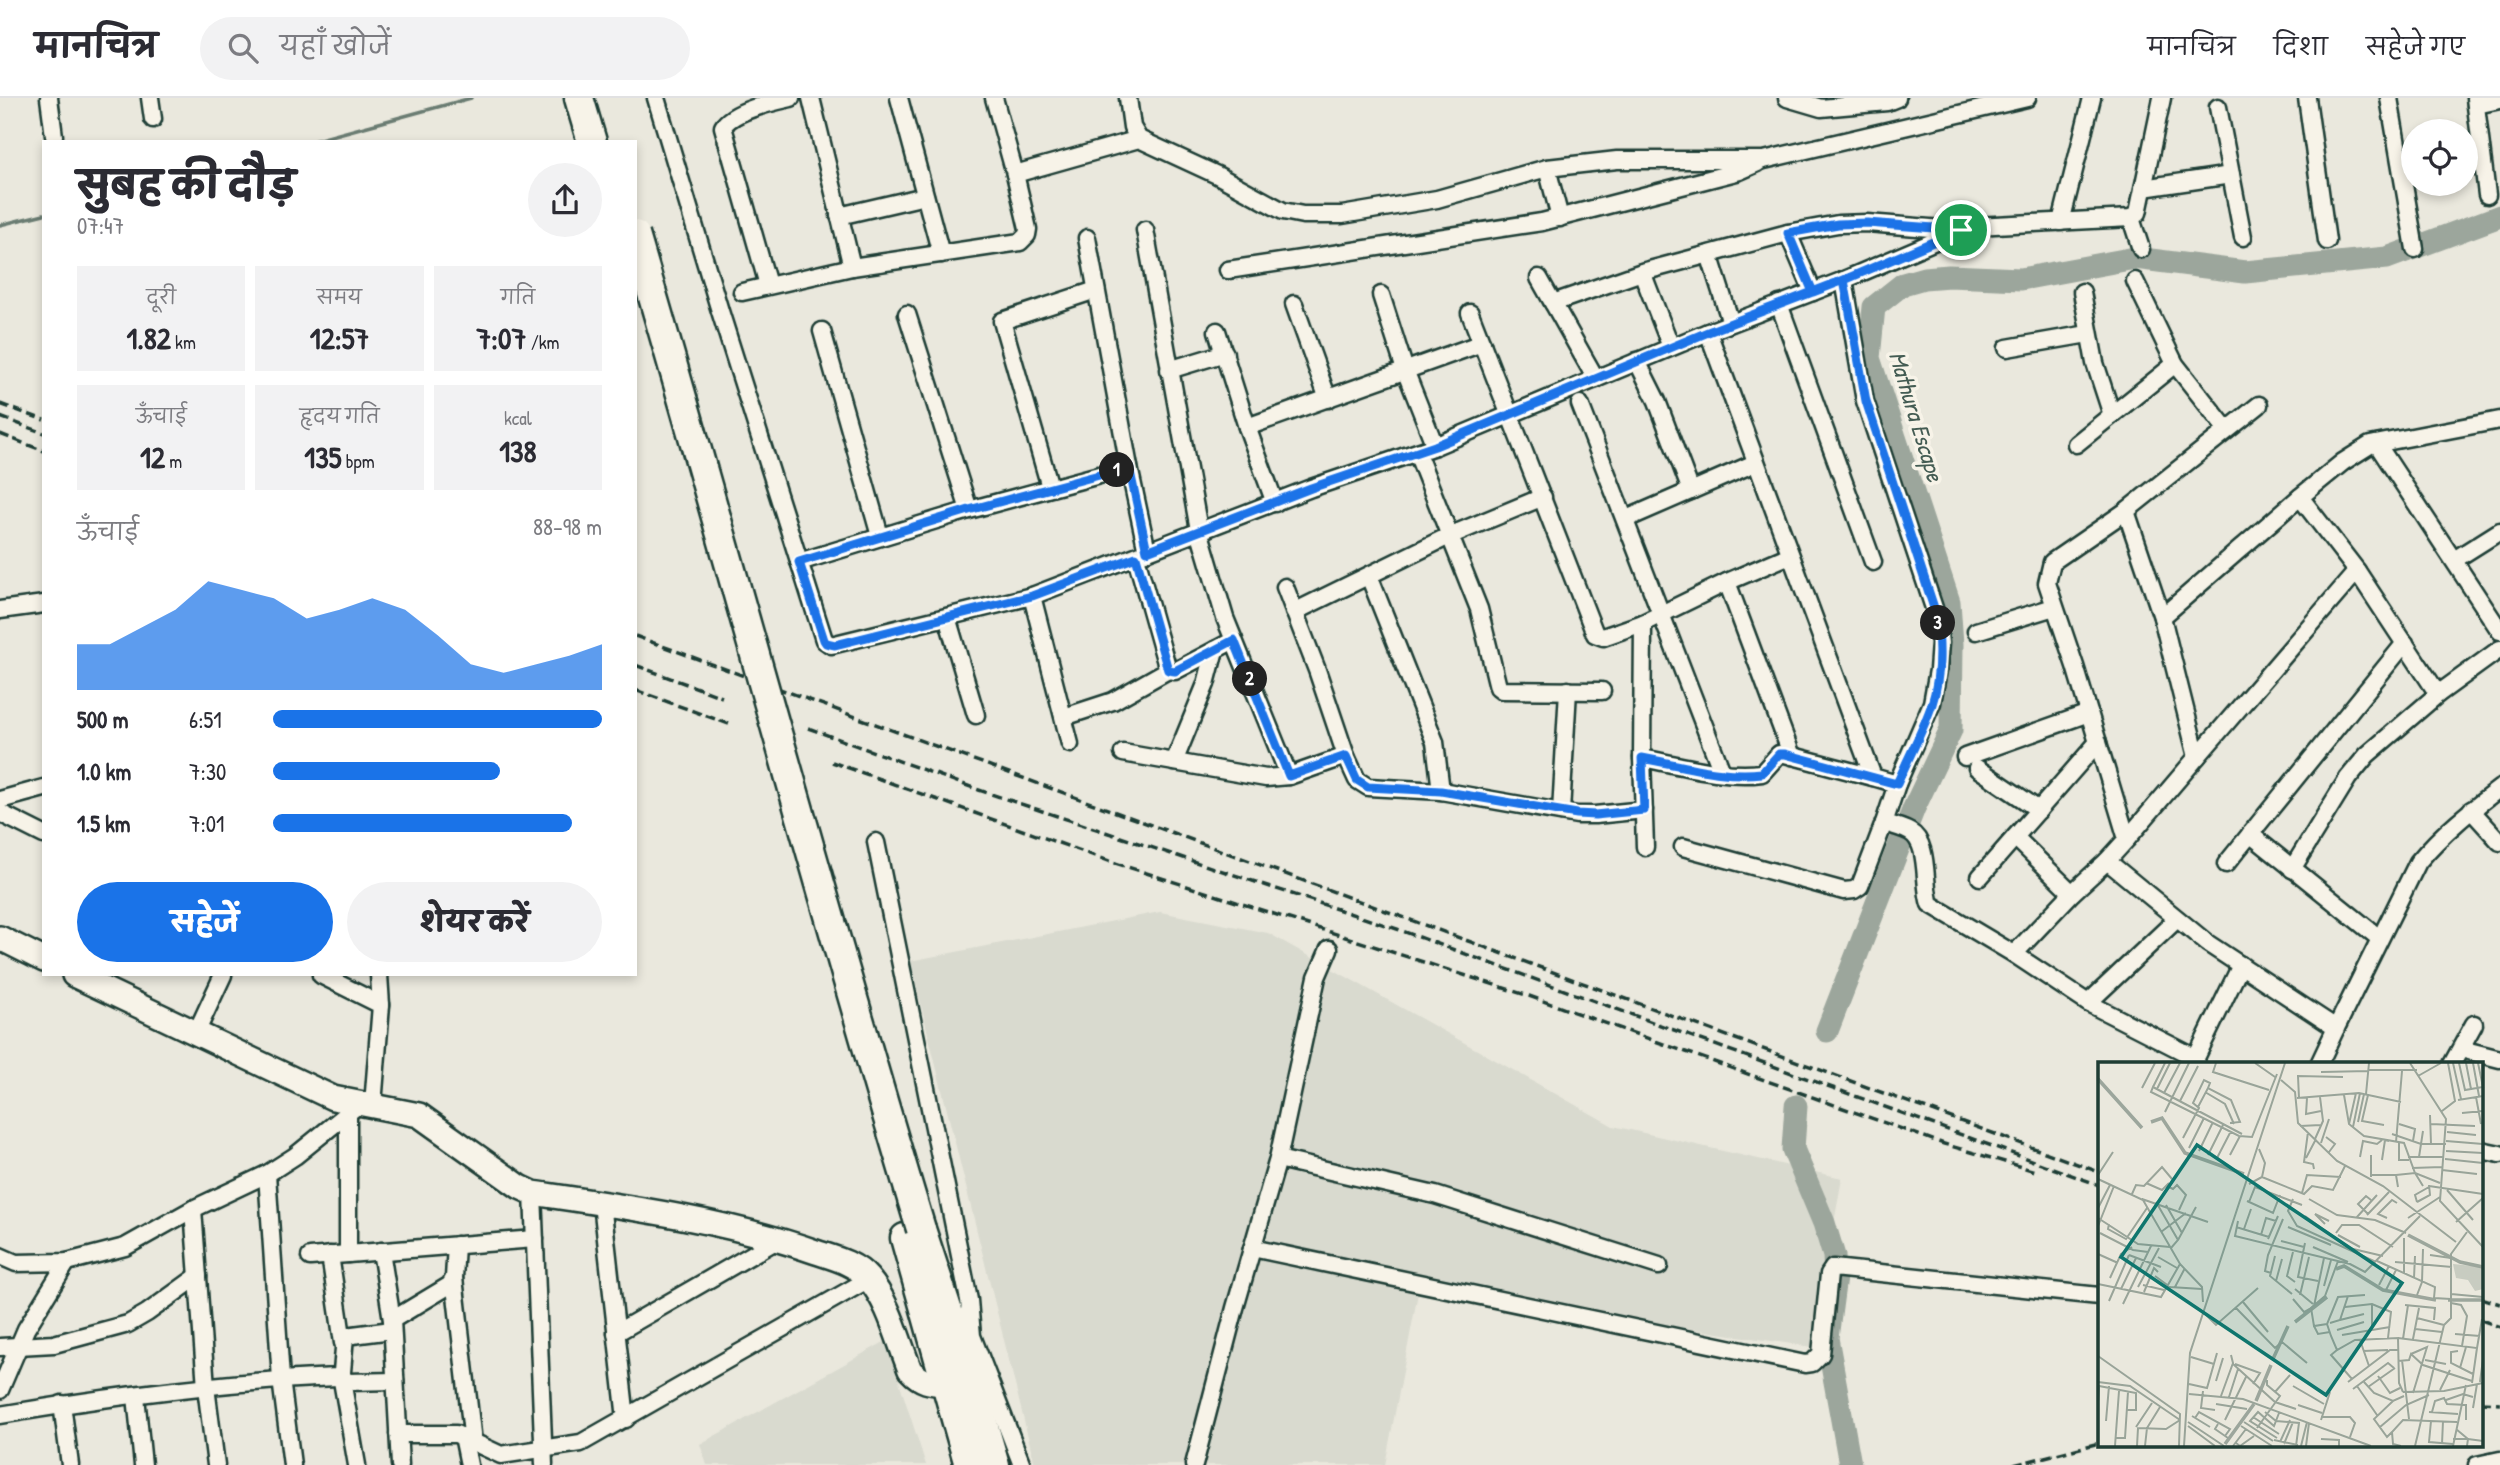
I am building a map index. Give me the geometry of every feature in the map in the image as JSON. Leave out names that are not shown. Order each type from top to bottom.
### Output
[{"type":"highway","points":[[579,98],[591,140]]},
{"type":"highway","points":[[596,98],[607,140]]},
{"type":"highway","points":[[637,242],[751,634],[868,1054],[969,1465]]},
{"type":"highway","points":[[637,300],[912,1230],[995,1465]]},
{"type":"street","points":[[49,98],[54,136]]},
{"type":"street","points":[[150,98],[153,119]]},
{"type":"street","points":[[656,98],[799,562],[826,643],[835,645],[1032,596],[1311,488],[1435,446],[1961,230],[1976,226],[2131,218],[2138,213],[2162,98]]},
{"type":"street","points":[[768,285],[723,127],[729,120],[761,101],[791,98]]},
{"type":"street","points":[[811,98],[852,267]]},
{"type":"street","points":[[899,98],[941,254]]},
{"type":"street","points":[[742,292],[852,267],[1020,242],[1024,239],[1028,229],[1016,174],[994,98]]},
{"type":"street","points":[[1128,98],[1132,127],[1139,139],[1217,175],[1283,211],[1303,215],[1342,215],[1437,199],[1547,168],[1617,160],[1764,160]]},
{"type":"street","points":[[1787,98],[1821,108],[1897,98]]},
{"type":"street","points":[[1228,270],[1560,218],[1740,171],[1764,160],[2027,98]]},
{"type":"street","points":[[2061,222],[2092,98]]},
{"type":"street","points":[[2308,98],[2327,241]]},
{"type":"street","points":[[2389,98],[2415,249]]},
{"type":"street","points":[[2487,195],[2475,101],[2500,100]]},
{"type":"street","points":[[2218,107],[2242,237]]},
{"type":"street","points":[[1016,174],[1139,139]]},
{"type":"street","points":[[1547,168],[1560,218]]},
{"type":"street","points":[[2143,188],[2231,175]]},
{"type":"street","points":[[839,216],[925,196]]},
{"type":"street","points":[[2131,218],[2141,249]]},
{"type":"street","points":[[1553,303],[1642,272],[1788,233],[1838,224],[1867,223],[1961,230]]},
{"type":"street","points":[[1145,230],[1199,530],[1234,640],[1289,776]]},
{"type":"street","points":[[1788,233],[1813,292]]},
{"type":"street","points":[[1087,238],[1129,467],[1141,554],[1168,670]]},
{"type":"street","points":[[1709,254],[1731,323]]},
{"type":"street","points":[[1642,272],[1671,347]]},
{"type":"street","points":[[1539,278],[1596,379]]},
{"type":"street","points":[[1683,847],[1844,891],[1860,886],[1888,824],[1897,784],[1932,703],[1938,670],[1937,617],[1866,401],[1844,280]]},
{"type":"street","points":[[2135,281],[2175,363],[2227,430]]},
{"type":"street","points":[[1051,487],[1002,321],[1096,290]]},
{"type":"street","points":[[2082,292],[2088,334],[2112,415]]},
{"type":"street","points":[[1381,295],[1405,370],[1435,446]]},
{"type":"street","points":[[1294,304],[1328,399]]},
{"type":"street","points":[[1779,304],[1873,562]]},
{"type":"street","points":[[1470,313],[1595,634],[1603,637],[1643,623],[1790,555]]},
{"type":"street","points":[[907,314],[969,510]]},
{"type":"street","points":[[822,331],[880,536]]},
{"type":"street","points":[[1217,331],[1247,427],[1275,503]]},
{"type":"street","points":[[1708,332],[1873,777]]},
{"type":"street","points":[[2007,348],[2088,334]]},
{"type":"street","points":[[1247,427],[1482,343]]},
{"type":"street","points":[[1169,370],[1225,353]]},
{"type":"street","points":[[1637,362],[1657,401],[1691,491]]},
{"type":"street","points":[[2076,444],[2175,363]]},
{"type":"street","points":[[1580,404],[1722,772]]},
{"type":"street","points":[[2127,839],[2047,583],[2052,562],[2126,511],[2259,405]]},
{"type":"street","points":[[2162,617],[2300,497],[2343,462],[2370,445],[2500,420]]},
{"type":"street","points":[[2377,444],[2500,631]]},
{"type":"street","points":[[1417,453],[1483,622],[1498,687],[1502,690],[1602,691]]},
{"type":"street","points":[[1626,519],[1755,463]]},
{"type":"street","points":[[799,562],[969,510],[1129,467]]},
{"type":"street","points":[[1294,612],[1449,536],[1543,497]]},
{"type":"street","points":[[2300,497],[2357,570],[2438,694]]},
{"type":"street","points":[[2126,511],[2162,617],[2197,757]]},
{"type":"street","points":[[2454,560],[2500,531]]},
{"type":"street","points":[[2014,954],[2127,839],[2357,570]]},
{"type":"street","points":[[1369,576],[1435,742],[1441,791]]},
{"type":"street","points":[[1727,582],[1792,756]]},
{"type":"street","points":[[1285,587],[1346,756],[1357,780],[1368,787],[1441,791],[1561,812],[1595,815],[1644,810]]},
{"type":"street","points":[[1032,596],[1070,744]]},
{"type":"street","points":[[0,611],[42,604]]},
{"type":"street","points":[[1976,631],[2054,607]]},
{"type":"street","points":[[947,617],[976,715]]},
{"type":"street","points":[[1643,623],[1642,758],[1645,847]]},
{"type":"street","points":[[1063,717],[1113,701],[1168,670],[1175,671],[1234,640]]},
{"type":"street","points":[[2226,864],[2404,643]]},
{"type":"street","points":[[2292,869],[2348,778],[2367,755],[2438,694],[2500,649]]},
{"type":"street","points":[[1174,762],[1206,684],[1216,650]]},
{"type":"street","points":[[1561,812],[1568,690]]},
{"type":"street","points":[[2039,810],[1971,762],[2089,713]]},
{"type":"street","points":[[1980,877],[2098,742]]},
{"type":"street","points":[[1123,753],[1266,778],[1289,776],[1346,756]]},
{"type":"street","points":[[1642,758],[1722,772],[1762,773],[1779,754],[1897,784]]},
{"type":"street","points":[[2320,1062],[2418,862],[2436,840],[2500,788]]},
{"type":"street","points":[[0,800],[42,790]]},
{"type":"street","points":[[2471,810],[2500,842]]},
{"type":"street","points":[[0,813],[42,834]]},
{"type":"street","points":[[1888,824],[1911,833],[1921,844],[1926,894],[1930,904],[2014,954],[2088,1003],[2194,1061],[2241,965]]},
{"type":"street","points":[[2250,834],[2379,938]]},
{"type":"street","points":[[2015,837],[2072,893]]},
{"type":"street","points":[[876,842],[969,1300],[972,1336],[1022,1465]]},
{"type":"street","points":[[2107,861],[2207,943],[2336,1028]]},
{"type":"street","points":[[2088,1003],[2177,919]]},
{"type":"street","points":[[0,938],[42,959]]},
{"type":"street","points":[[1194,1465],[1278,1159],[1317,977],[1329,949]]},
{"type":"street","points":[[76,976],[317,1091],[360,1108],[419,1115],[520,1187],[533,1193],[628,1205],[779,1239],[847,1262],[869,1279],[881,1299],[910,1370],[928,1383],[947,1384]]},
{"type":"street","points":[[196,1033],[223,976]]},
{"type":"street","points":[[323,976],[381,1004]]},
{"type":"street","points":[[348,1254],[360,1108],[381,1004],[379,976]]},
{"type":"street","points":[[2453,1062],[2474,1024]]},
{"type":"street","points":[[2460,1049],[2500,1059]]},
{"type":"street","points":[[0,1256],[16,1263],[67,1262],[125,1247],[193,1209],[267,1174],[360,1108]]},
{"type":"street","points":[[2482,1150],[2500,1154]]},
{"type":"street","points":[[1278,1159],[1436,1195],[1659,1266]]},
{"type":"street","points":[[267,1174],[281,1379],[292,1465]]},
{"type":"street","points":[[533,1193],[543,1457]]},
{"type":"street","points":[[602,1203],[626,1419]]},
{"type":"street","points":[[193,1209],[205,1387],[216,1465]]},
{"type":"street","points":[[310,1257],[535,1239]]},
{"type":"street","points":[[616,1333],[779,1239]]},
{"type":"street","points":[[456,1245],[454,1278],[469,1465]]},
{"type":"street","points":[[1252,1248],[1805,1364],[1812,1363],[1821,1354],[1829,1273],[1835,1268],[2098,1296]]},
{"type":"street","points":[[381,1251],[392,1325],[400,1465]]},
{"type":"street","points":[[330,1255],[343,1343],[341,1375],[358,1465]]},
{"type":"street","points":[[0,1390],[18,1346],[67,1262]]},
{"type":"street","points":[[0,1347],[65,1342],[128,1324],[198,1276]]},
{"type":"street","points":[[343,1343],[345,1336],[349,1334],[392,1325],[443,1291],[454,1278]]},
{"type":"street","points":[[398,1434],[448,1433],[468,1439],[501,1455],[543,1457],[581,1443],[626,1419],[869,1279]]},
{"type":"street","points":[[0,1415],[136,1395],[341,1375]]},
{"type":"street","points":[[341,1375],[347,1382],[395,1381]]},
{"type":"street","points":[[136,1395],[142,1465]]},
{"type":"street","points":[[62,1404],[70,1465]]},
{"type":"street","points":[[2477,1465],[2500,1460]]},
{"type":"street","points":[[995,1465],[1006,1465]]},
{"type":"shaded area","points":[[1160,912],[1268,933],[1613,1126],[1842,1178],[1812,1347],[1419,1288],[1385,1465],[1035,1465],[910,961]]},
{"type":"shaded area","points":[[886,1341],[926,1465],[707,1465],[700,1444]]},
{"type":"waterway","points":[[316,140],[471,98]]},
{"type":"waterway","points":[[0,225],[42,214]]},
{"type":"waterway","name":"Mathura Escape","points":[[1827,1031],[1914,808],[1951,730],[1952,644],[1949,602],[1869,358],[1874,307],[1903,284],[1924,278],[1949,276],[2021,279],[2135,258],[2245,272],[2387,258],[2500,216]]},
{"type":"waterway","name":"Mathura Escape","points":[[1796,1106],[1793,1149],[1824,1223],[1834,1256],[1835,1277],[1827,1338],[1850,1464]]},
{"type":"railway","points":[[0,404],[42,419]]},
{"type":"railway","points":[[0,417],[42,432]]},
{"type":"railway","points":[[0,434],[42,450]]},
{"type":"railway","points":[[637,637],[2098,1172]]},
{"type":"railway","points":[[637,666],[722,697]]},
{"type":"railway","points":[[637,691],[729,724]]},
{"type":"railway","points":[[808,728],[979,790],[1397,929],[2098,1185]]},
{"type":"railway","points":[[832,762],[1109,861],[1529,996],[1944,1144],[2035,1171]]},
{"type":"railway","points":[[2482,1298],[2500,1304]]},
{"type":"railway","points":[[2482,1320],[2500,1327]]},
{"type":"railway","points":[[2482,1402],[2500,1403]]},
{"type":"railway","points":[[2014,1465],[2098,1443]]},
{"type":"route","points":[[1961,230],[1844,280],[1510,413],[1435,446],[1311,488],[1147,551],[1129,467],[969,510],[799,562],[824,640],[835,645],[1032,596],[1136,557],[1168,670],[1175,671],[1234,640],[1289,776],[1346,756],[1357,780],[1368,787],[1441,791],[1595,815],[1644,810],[1642,758],[1722,772],[1755,774],[1768,769],[1779,754],[1785,754],[1897,784],[1932,703],[1940,643],[1937,617],[1866,401],[1844,280],[1813,292],[1788,233],[1838,224],[1867,223],[1961,230]]}]
